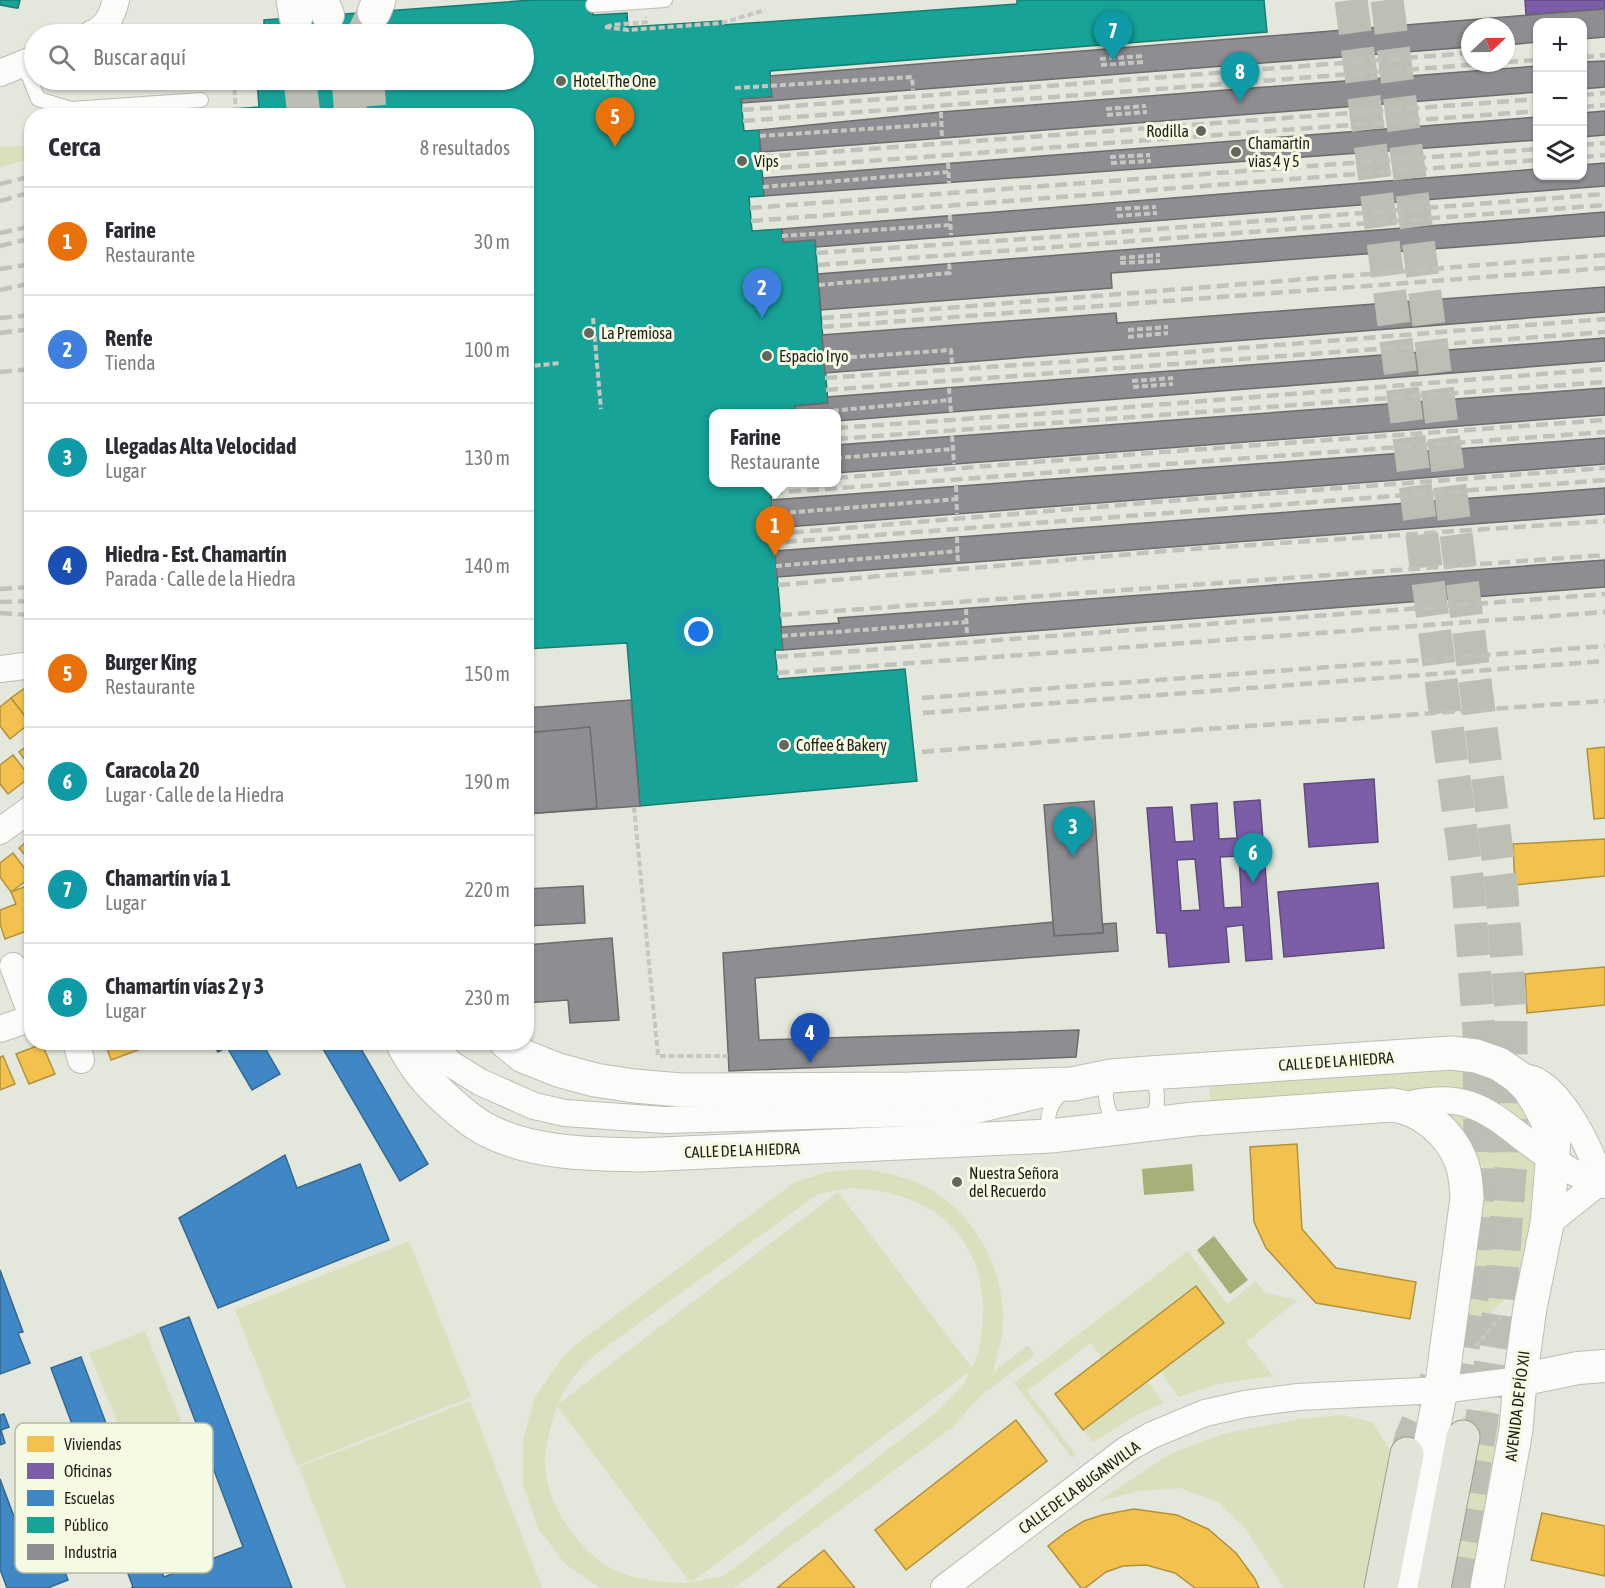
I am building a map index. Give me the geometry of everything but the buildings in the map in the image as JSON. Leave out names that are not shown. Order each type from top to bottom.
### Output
[{"type":"main road","name":"CALLE DE LA HIEDRA","points":[[407,1050],[420,1072],[460,1111],[490,1132],[515,1142],[546,1149],[595,1154],[640,1155],[969,1141],[1051,1136],[1194,1119],[1403,1106],[1418,1112],[1443,1133],[1456,1150],[1466,1179],[1467,1198],[1441,1390]]},
{"type":"main road","name":"CALLE DE LA HIEDRA","points":[[516,1050],[523,1056],[558,1070],[595,1080],[681,1090],[910,1089],[1072,1084],[1111,1076],[1149,1073],[1451,1053],[1476,1056],[1499,1064],[1518,1077],[1528,1087],[1549,1124],[1554,1140],[1547,1224]]},
{"type":"main road","name":"AVENIDA DE PÍO XII","points":[[1487,1588],[1516,1430],[1530,1308],[1547,1224]]},
{"type":"main road","points":[[1401,1588],[1441,1390]]},
{"type":"main road","points":[[1434,1588],[1463,1437]]},
{"type":"main road","points":[[1381,1588],[1407,1454]]},
{"type":"street","points":[[106,24],[116,0]]},
{"type":"street","points":[[0,73],[24,64]]},
{"type":"street","points":[[0,831],[24,814]]},
{"type":"street","points":[[15,961],[24,991]]},
{"type":"street","points":[[0,1029],[24,1020]]},
{"type":"street","name":"CALLE DE LA HIEDRA","points":[[437,1050],[451,1064],[480,1082],[534,1106],[565,1113],[637,1120],[951,1112],[997,1106],[1072,1084]]},
{"type":"street","name":"CALLE DE LA HIEDRA","points":[[1403,1106],[1445,1100],[1469,1102],[1487,1111],[1508,1125],[1525,1141],[1581,1176],[1603,1176],[1577,1128],[1552,1092],[1539,1082],[1518,1077]]},
{"type":"street","points":[[1547,1224],[1592,1188],[1603,1176]]},
{"type":"street","points":[[1520,1380],[1566,1370],[1605,1366]]},
{"type":"street","name":"CALLE DE LA BUGANVILLA","points":[[944,1588],[1127,1449],[1152,1435],[1205,1413],[1298,1396],[1441,1390],[1520,1380]]},
{"type":"lane","points":[[593,5],[665,0]]},
{"type":"lane","points":[[36,90],[38,99],[68,108]]},
{"type":"lane","points":[[85,108],[201,100]]},
{"type":"lane","points":[[1111,1076],[1107,1084],[1107,1106],[1116,1123],[1135,1127],[1153,1117],[1156,1108],[1158,1094],[1155,1082],[1149,1073]]},
{"type":"lane","points":[[1051,1136],[1047,1125],[1048,1112],[1056,1097],[1072,1084]]},
{"type":"lane","points":[[969,1141],[975,1127],[997,1106]]},
{"type":"path","points":[[648,13],[646,22],[605,27],[628,30],[722,23],[765,10]]},
{"type":"path","points":[[1100,59],[1143,56]]},
{"type":"path","points":[[1101,65],[1143,62]]},
{"type":"path","points":[[735,88],[912,77],[912,90]]},
{"type":"path","points":[[235,90],[236,108]]},
{"type":"path","points":[[1106,109],[1146,106]]},
{"type":"path","points":[[941,112],[942,138]]},
{"type":"path","points":[[1107,115],[1147,112]]},
{"type":"path","points":[[760,136],[942,124]]},
{"type":"path","points":[[1110,157],[1150,154]]},
{"type":"path","points":[[1111,163],[1150,160]]},
{"type":"path","points":[[948,163],[949,183]]},
{"type":"path","points":[[764,187],[948,172]]},
{"type":"path","points":[[1116,209],[1156,207]]},
{"type":"path","points":[[1116,216],[1156,213]]},
{"type":"path","points":[[950,215],[951,235]]},
{"type":"path","points":[[782,236],[951,225]]},
{"type":"path","points":[[1120,258],[1160,255]]},
{"type":"path","points":[[1120,264],[1160,261]]},
{"type":"path","points":[[819,285],[950,273],[949,263]]},
{"type":"path","points":[[593,318],[601,409]]},
{"type":"path","points":[[1128,330],[1168,327]]},
{"type":"path","points":[[1128,337],[1168,333]]},
{"type":"path","points":[[824,359],[951,350],[952,363]]},
{"type":"path","points":[[534,366],[561,363]]},
{"type":"path","points":[[1132,381],[1173,378]]},
{"type":"path","points":[[1133,387],[1173,384]]},
{"type":"path","points":[[948,388],[951,412]]},
{"type":"path","points":[[841,410],[950,400]]},
{"type":"path","points":[[952,436],[954,464]]},
{"type":"path","points":[[841,458],[953,449]]},
{"type":"path","points":[[956,486],[957,514]]},
{"type":"path","points":[[772,514],[957,499]]},
{"type":"path","points":[[957,537],[958,564]]},
{"type":"path","points":[[776,566],[958,551]]},
{"type":"path","points":[[966,609],[967,636]]},
{"type":"path","points":[[782,636],[967,622]]},
{"type":"path","points":[[634,807],[658,1056]]},
{"type":"path","points":[[652,1058],[658,1056],[728,1056]]},
{"type":"path","points":[[1447,1351],[1471,1352],[1509,1305],[1530,1308]]},
{"type":"shaded area","points":[[24,145],[24,161],[0,167],[0,147]]},
{"type":"shaded area","points":[[1431,1063],[1494,1074],[1523,1101],[1535,1136],[1517,1117],[1493,1099],[1458,1089],[1211,1107],[1208,1079]]},
{"type":"shaded area","points":[[1447,1108],[1470,1112],[1538,1163],[1542,1171],[1518,1288],[1467,1333],[1484,1170],[1468,1140],[1444,1115]]},
{"type":"shaded area","points":[[1192,1164],[1194,1191],[1144,1195],[1142,1169]]},
{"type":"shaded area","points":[[863,1169],[905,1178],[928,1188],[946,1200],[976,1233],[987,1252],[1001,1293],[1002,1336],[993,1372],[1028,1345],[1035,1355],[978,1398],[953,1427],[734,1588],[600,1588],[565,1564],[538,1528],[523,1485],[523,1440],[535,1397],[561,1359],[575,1345],[795,1182],[828,1172]],"holes":[[[848,1188],[875,1190],[900,1196],[922,1205],[942,1218],[958,1234],[971,1254],[979,1278],[983,1306],[980,1346],[972,1368],[838,1192],[558,1404],[573,1377],[595,1355],[818,1194]],[[970,1371],[964,1384],[938,1411],[742,1562],[723,1576],[692,1582]],[[557,1406],[690,1583],[648,1580],[627,1575],[609,1567],[585,1548],[564,1521],[550,1490],[545,1460],[549,1433]]]},
{"type":"shaded area","points":[[1214,1236],[1248,1280],[1230,1294],[1197,1250]]},
{"type":"shaded area","points":[[409,1241],[471,1397],[297,1466],[235,1310]]},
{"type":"shaded area","points":[[1188,1251],[1227,1304],[1256,1281],[1265,1293],[1298,1300],[1246,1342],[1273,1376],[1218,1384],[1179,1397],[1160,1371],[1102,1358],[1091,1343],[1027,1391],[1076,1455],[1072,1458],[1014,1383]]},
{"type":"shaded area","points":[[145,1331],[181,1421],[176,1423],[118,1423],[89,1353]]},
{"type":"shaded area","points":[[1147,1381],[1164,1403],[1142,1412],[1093,1442],[1083,1430]]},
{"type":"shaded area","points":[[470,1401],[542,1588],[346,1588],[299,1467]]},
{"type":"shaded area","points":[[1485,1409],[1504,1419],[1472,1588],[1443,1588],[1455,1429],[1463,1416]]},
{"type":"shaded area","points":[[1342,1415],[1372,1422],[1391,1451],[1364,1588],[1284,1588],[1245,1528],[1218,1502],[1180,1488],[1139,1491],[1099,1501],[1170,1454],[1222,1434],[1300,1419]]},
{"type":"tunnel","points":[[1351,0],[1468,884],[1479,1031],[1480,1148],[1473,1292],[1455,1392]]},
{"type":"tunnel","points":[[1387,0],[1501,882],[1511,1013],[1511,1160],[1500,1304],[1455,1588]]},
{"type":"tunnel","points":[[368,24],[374,12]]},
{"type":"tunnel","points":[[301,90],[303,108]]},
{"type":"tunnel","points":[[349,90],[350,108]]},
{"type":"tunnel","points":[[372,90],[373,108]]},
{"type":"tunnel","points":[[1407,1454],[1411,1438],[1436,1380]]},
{"type":"railway","points":[[742,110],[1461,54]]},
{"type":"railway","points":[[1587,57],[1605,55]]},
{"type":"railway","points":[[1515,61],[1533,60]]},
{"type":"railway","points":[[743,121],[1461,66]]},
{"type":"railway","points":[[1587,95],[1605,93]]},
{"type":"railway","points":[[761,157],[1533,99]]},
{"type":"railway","points":[[1587,107],[1605,105]]},
{"type":"railway","points":[[762,169],[1533,111]]},
{"type":"railway","points":[[1587,145],[1605,143]]},
{"type":"railway","points":[[750,208],[1533,149]]},
{"type":"railway","points":[[1587,157],[1605,155]]},
{"type":"railway","points":[[751,221],[1533,160]]},
{"type":"railway","points":[[0,184],[24,178]]},
{"type":"railway","points":[[0,201],[24,194]]},
{"type":"railway","points":[[816,253],[1068,236],[1605,194]]},
{"type":"railway","points":[[818,265],[1605,205]]},
{"type":"railway","points":[[0,233],[24,228]]},
{"type":"railway","points":[[0,246],[24,240]]},
{"type":"railway","points":[[822,318],[1605,255]]},
{"type":"railway","points":[[0,269],[24,265]]},
{"type":"railway","points":[[822,327],[1605,268]]},
{"type":"railway","points":[[0,290],[24,285]]},
{"type":"railway","points":[[0,318],[24,316]]},
{"type":"railway","points":[[825,378],[1077,361],[1605,319]]},
{"type":"railway","points":[[0,333],[24,330]]},
{"type":"railway","points":[[826,390],[1605,332]]},
{"type":"railway","points":[[841,428],[1605,369]]},
{"type":"railway","points":[[0,372],[24,370]]},
{"type":"railway","points":[[841,439],[1605,382]]},
{"type":"railway","points":[[841,478],[1605,420]]},
{"type":"railway","points":[[771,493],[1605,432]]},
{"type":"railway","points":[[774,534],[1605,468]]},
{"type":"railway","points":[[785,542],[1605,480]]},
{"type":"railway","points":[[778,585],[1178,550],[1605,521]]},
{"type":"railway","points":[[780,615],[1605,555]]},
{"type":"railway","points":[[0,589],[24,588]]},
{"type":"railway","points":[[776,657],[1605,594]]},
{"type":"railway","points":[[0,602],[24,601]]},
{"type":"railway","points":[[777,673],[1605,612]]},
{"type":"railway","points":[[0,613],[24,614]]},
{"type":"railway","points":[[922,698],[1605,646]]},
{"type":"railway","points":[[923,713],[1605,661]]},
{"type":"railway","points":[[922,752],[1192,730],[1605,701]]},
{"type":"place","name":"Chamartín vía 1","points":[[1113,61]]},
{"type":"place","name":"Hotel The One","points":[[561,81]]},
{"type":"place","name":"Chamartín vías 2 y 3","points":[[1240,102]]},
{"type":"place","name":"Rodilla","points":[[1201,131]]},
{"type":"place","name":"Burger King","points":[[615,147]]},
{"type":"place","name":"Chamartín vías 4 y 5","points":[[1236,152]]},
{"type":"place","name":"Vips","points":[[742,161]]},
{"type":"place","name":"Renfe","points":[[762,318]]},
{"type":"place","name":"La Premiosa","points":[[589,333]]},
{"type":"place","name":"Espacio Iryo","points":[[767,356]]},
{"type":"place","name":"Farine","points":[[775,556]]},
{"type":"place","name":"Coffee & Bakery","points":[[784,745]]},
{"type":"place","name":"Llegadas Alta Velocidad","points":[[1073,857]]},
{"type":"place","name":"Caracola 20","points":[[1253,883]]},
{"type":"place","name":"Hiedra - Est. Chamartín","points":[[810,1063]]},
{"type":"place","name":"Nuestra Señora del Recuerdo","points":[[957,1182]]}]
